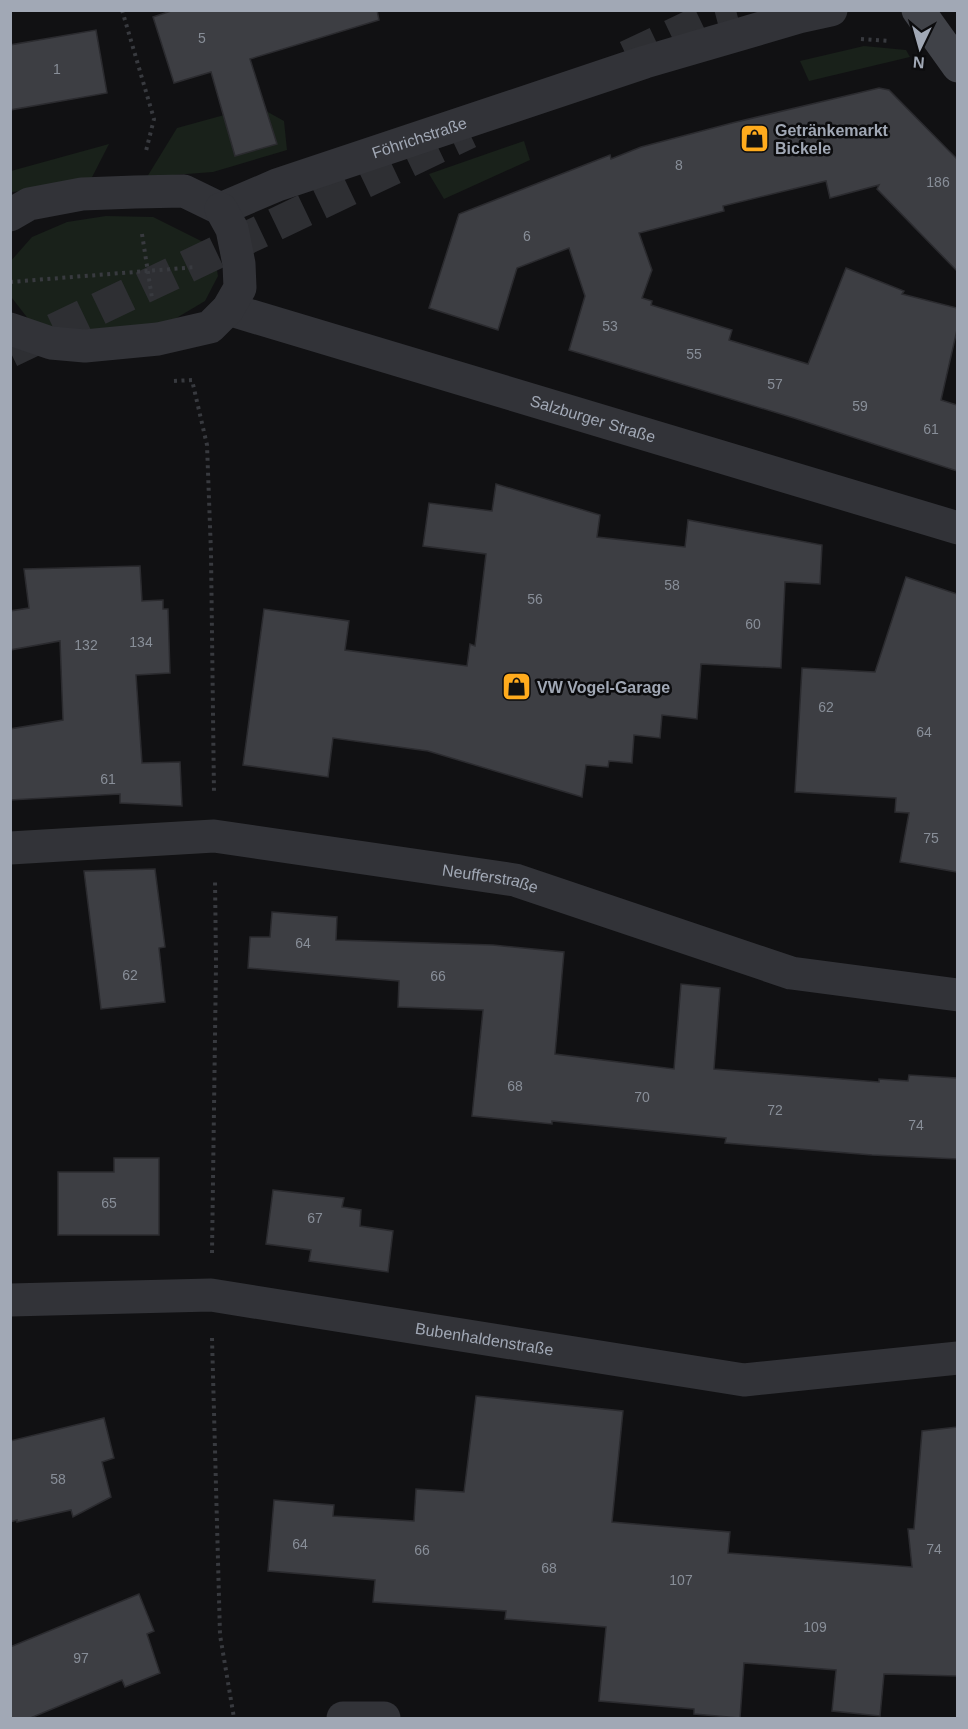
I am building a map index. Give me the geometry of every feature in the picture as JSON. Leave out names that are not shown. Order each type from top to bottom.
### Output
[{"type":"street","name":"Föhrichstraße","points":[[221,209],[277,185],[645,62],[799,17],[831,10]]},
{"type":"street","points":[[918,10],[950,55]]},
{"type":"street","points":[[10,215],[29,204],[82,194],[184,191],[221,209],[232,229],[239,264],[240,288],[228,309],[210,327],[158,339],[85,346],[51,343],[11,330]]},
{"type":"street","name":"Salzburger Straße","points":[[228,309],[957,528]]},
{"type":"street","name":"Neufferstraße","points":[[10,849],[214,836],[514,880],[791,973],[957,995]]},
{"type":"street","name":"Bubenhaldenstraße","points":[[10,1300],[211,1295],[744,1380],[957,1358]]},
{"type":"street","points":[[343,1719],[384,1719]]},
{"type":"path","points":[[122,10],[154,120],[135,192],[163,381],[192,380],[207,444],[211,553],[216,964],[213,1233]]},
{"type":"path","points":[[860,39],[950,55]]},
{"type":"path","points":[[10,282],[239,264]]},
{"type":"path","points":[[211,1295],[220,1635],[234,1719]]},
{"type":"shaded area","points":[[864,46],[906,50],[910,57],[809,81],[800,61]]},
{"type":"shaded area","points":[[257,106],[284,121],[287,150],[213,172],[147,177],[177,128]]},
{"type":"shaded area","points":[[524,141],[530,160],[444,199],[429,174]]},
{"type":"shaded area","points":[[109,144],[87,187],[11,192],[11,171]]},
{"type":"shaded area","points":[[106,216],[153,217],[213,247],[218,276],[205,301],[168,323],[85,337],[33,325],[12,298],[10,262],[32,237],[67,222]]},
{"type":"building","points":[[174,10],[377,10],[379,20],[250,59],[277,144],[235,156],[211,72],[174,83],[153,17]]},
{"type":"building","points":[[96,30],[107,93],[10,110],[10,45]]},
{"type":"building","points":[[879,88],[889,90],[957,159],[957,271],[877,189],[879,185],[830,198],[826,181],[723,206],[724,211],[639,233],[652,270],[642,298],[652,301],[651,305],[732,330],[729,340],[808,364],[846,268],[904,291],[902,294],[957,308],[957,330],[941,400],[957,405],[957,471],[794,418],[569,350],[585,296],[569,248],[517,268],[498,330],[429,308],[459,214],[610,155],[611,159],[641,147]]},
{"type":"building","points":[[496,484],[600,515],[597,537],[685,547],[688,520],[822,545],[820,584],[785,582],[781,668],[701,664],[697,719],[662,715],[660,738],[634,735],[632,763],[609,761],[608,767],[586,765],[582,797],[428,751],[333,738],[328,777],[243,765],[264,609],[349,621],[345,650],[467,666],[470,644],[475,646],[486,554],[423,546],[429,503],[492,511]]},
{"type":"building","points":[[140,566],[142,601],[163,600],[163,609],[168,609],[170,673],[136,675],[142,763],[180,762],[182,806],[120,803],[120,794],[10,800],[10,729],[63,720],[60,641],[10,650],[10,611],[29,608],[24,569]]},
{"type":"building","points":[[906,577],[957,594],[957,872],[900,862],[909,813],[895,812],[896,798],[795,792],[802,668],[875,672]]},
{"type":"building","points":[[155,869],[165,947],[159,948],[165,1002],[101,1009],[84,871]]},
{"type":"building","points":[[272,912],[337,917],[336,940],[493,945],[564,952],[555,1054],[674,1069],[681,984],[720,988],[714,1069],[879,1082],[879,1079],[908,1081],[909,1075],[957,1078],[957,1159],[872,1155],[725,1143],[726,1138],[552,1121],[552,1124],[472,1116],[483,1010],[398,1007],[399,981],[248,968],[250,937],[270,937]]},
{"type":"building","points":[[114,1158],[159,1158],[159,1235],[58,1235],[58,1172],[114,1172]]},
{"type":"building","points":[[273,1190],[344,1198],[342,1207],[361,1210],[360,1226],[393,1231],[388,1272],[309,1261],[311,1250],[266,1244]]},
{"type":"building","points":[[476,1396],[623,1411],[612,1522],[730,1532],[728,1553],[912,1567],[908,1529],[914,1529],[922,1431],[957,1427],[957,1676],[884,1674],[880,1716],[832,1711],[836,1670],[744,1663],[740,1718],[694,1714],[694,1709],[599,1701],[606,1627],[505,1619],[506,1611],[373,1602],[375,1580],[268,1571],[274,1500],[334,1505],[333,1516],[414,1521],[416,1489],[464,1492]]},
{"type":"building","points":[[104,1418],[114,1458],[102,1462],[111,1497],[73,1517],[71,1510],[10,1522],[10,1441]]},
{"type":"building","points":[[139,1594],[154,1631],[147,1634],[160,1673],[125,1687],[122,1680],[28,1719],[10,1719],[10,1647]]},
{"type":"tunnel","points":[[627,57],[713,16],[736,10]]},
{"type":"tunnel","points":[[10,351],[469,132]]},
{"type":"place","name":"Getränkemarkt Bickele","points":[[754,139]]},
{"type":"place","name":"VW Vogel-Garage","points":[[516,687]]}]
